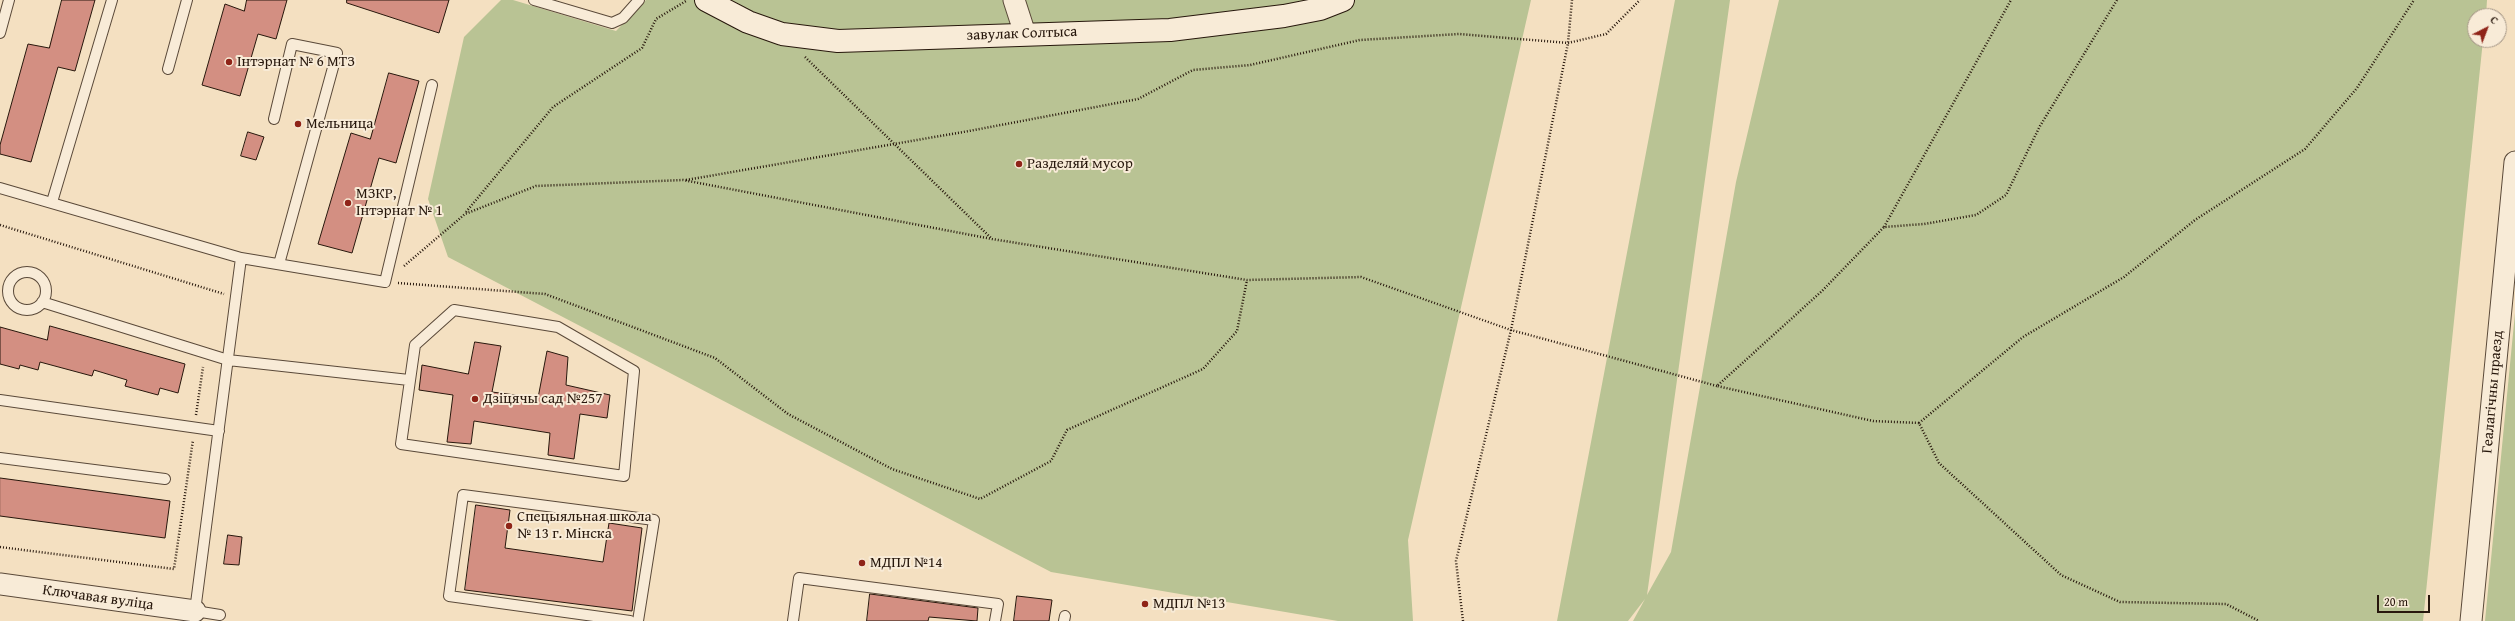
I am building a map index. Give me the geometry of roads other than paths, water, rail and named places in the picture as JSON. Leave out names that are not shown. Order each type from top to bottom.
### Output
[{"type":"street","name":"завулак Солтыса","points":[[706,0],[748,22],[782,34],[838,41],[1170,30],[1284,16],[1320,9],[1343,0]]},
{"type":"street","points":[[1014,0],[1025,34]]},
{"type":"street","name":"Геалагічны праезд","points":[[2471,621],[2515,162]]},
{"type":"street","name":"Ключавая вуліца","points":[[0,584],[195,611]]},
{"type":"lane","points":[[0,33],[9,0]]},
{"type":"lane","points":[[52,202],[112,0]]},
{"type":"lane","points":[[168,69],[187,0]]},
{"type":"lane","points":[[534,0],[612,22],[623,18],[639,0]]},
{"type":"lane","points":[[274,119],[292,44],[337,53],[279,264]]},
{"type":"lane","points":[[0,188],[241,258],[385,282],[432,85]]},
{"type":"lane","points":[[220,615],[195,611],[241,258]]},
{"type":"lane","points":[[42,302],[228,360],[409,380]]},
{"type":"lane","points":[[454,310],[558,327],[634,371],[624,476],[401,444],[409,380],[415,345],[454,310]]},
{"type":"lane","points":[[0,400],[219,431]]},
{"type":"lane","points":[[0,458],[165,479]]},
{"type":"lane","points":[[630,621],[449,596],[463,495],[654,520],[638,621]]},
{"type":"lane","points":[[793,621],[799,578],[998,604],[995,621]]},
{"type":"place","name":"Інтэрнат № 6 МТЗ","points":[[229,62]]},
{"type":"place","name":"Мельница","points":[[298,124]]},
{"type":"place","name":"Разделяй мусор","points":[[1019,164]]},
{"type":"place","name":"МЗКР, Інтэрнат № 1","points":[[348,203]]},
{"type":"place","name":"Дзіцячы сад №257","points":[[475,399]]},
{"type":"place","name":"Спецыяльная школа № 13 г. Мінска","points":[[509,526]]},
{"type":"place","name":"МДПЛ №14","points":[[862,563]]},
{"type":"place","name":"МДПЛ №13","points":[[1145,604]]}]
